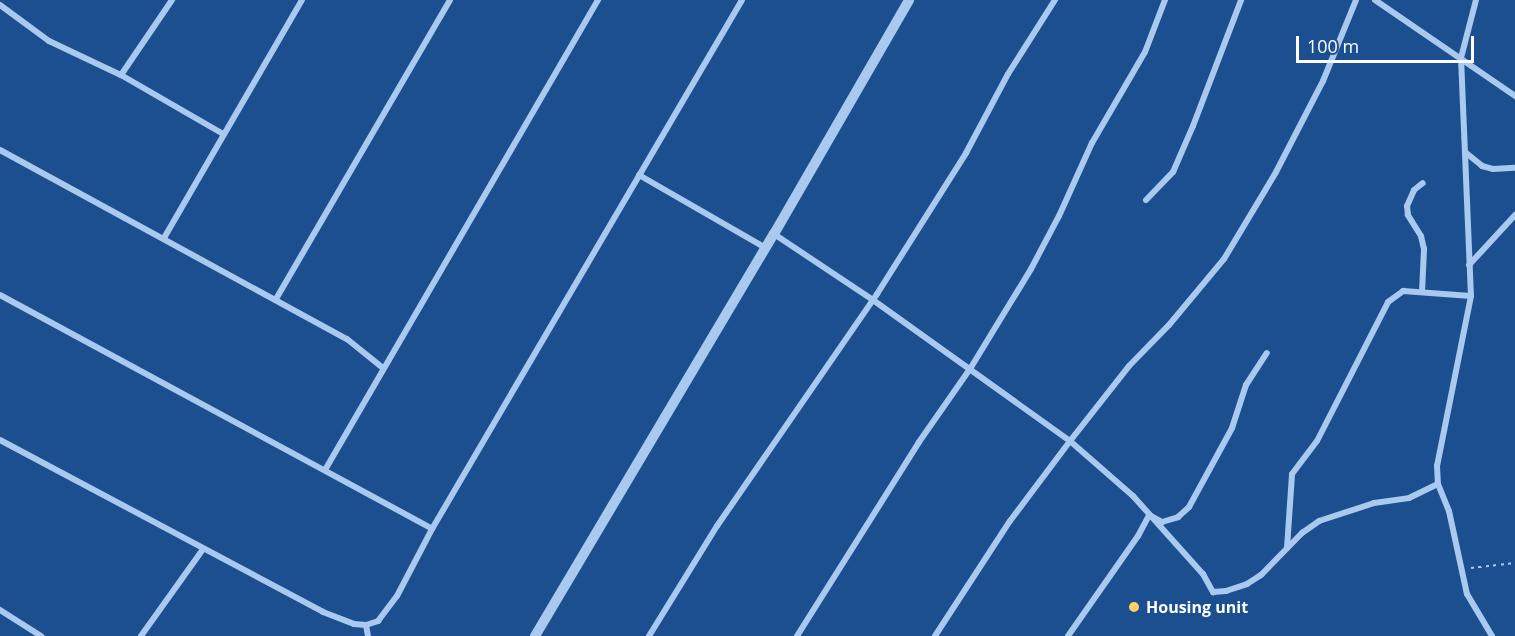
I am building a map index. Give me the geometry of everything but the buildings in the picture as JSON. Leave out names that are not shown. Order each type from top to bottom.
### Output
[{"type":"street","points":[[121,75],[172,0]]},
{"type":"street","points":[[164,238],[302,0]]},
{"type":"street","points":[[276,299],[450,0]]},
{"type":"street","points":[[325,470],[598,0]]},
{"type":"street","points":[[0,440],[323,612],[354,624],[366,625],[378,621],[387,613],[432,529],[742,0]]},
{"type":"street","points":[[535,636],[774,234],[909,0]]},
{"type":"street","points":[[649,636],[717,526],[873,300],[966,153],[1008,74],[1055,0]]},
{"type":"street","points":[[797,636],[920,442],[970,369],[1047,240],[1092,143],[1153,35],[1164,0]]},
{"type":"street","points":[[1146,200],[1173,172],[1241,0]]},
{"type":"street","points":[[935,636],[1010,521],[1070,441],[1128,366],[1177,316],[1224,259],[1276,171],[1318,91],[1356,0]]},
{"type":"street","points":[[1375,0],[1515,96]]},
{"type":"street","points":[[1476,0],[1461,58],[1471,296],[1447,405],[1437,466],[1438,484],[1449,511],[1467,594],[1492,636]]},
{"type":"street","points":[[0,6],[49,41],[121,75],[223,134]]},
{"type":"street","points":[[0,150],[276,299],[361,348],[383,368]]},
{"type":"street","points":[[1465,152],[1482,165],[1493,169],[1515,168]]},
{"type":"street","points":[[639,176],[764,248]]},
{"type":"street","points":[[1422,292],[1424,249],[1421,236],[1408,215],[1407,206],[1414,190],[1423,183]]},
{"type":"street","points":[[1469,265],[1515,215]]},
{"type":"street","points":[[774,234],[873,300],[1070,441],[1133,496],[1203,574],[1213,592],[1219,593],[1247,584],[1261,575],[1287,548],[1319,521],[1374,503],[1409,498],[1438,484]]},
{"type":"street","points":[[1287,548],[1292,474],[1317,441],[1388,302],[1403,291],[1471,296]]},
{"type":"street","points":[[0,295],[432,529]]},
{"type":"street","points":[[1149,515],[1162,522],[1178,517],[1189,507],[1232,428],[1246,386],[1267,353]]},
{"type":"street","points":[[1068,636],[1138,536],[1149,515]]},
{"type":"street","points":[[141,636],[203,549]]},
{"type":"street","points":[[0,610],[41,636]]},
{"type":"street","points":[[366,625],[368,636]]},
{"type":"path","points":[[1462,569],[1515,563]]},
{"type":"place","name":"Housing unit","points":[[1134,607]]}]
